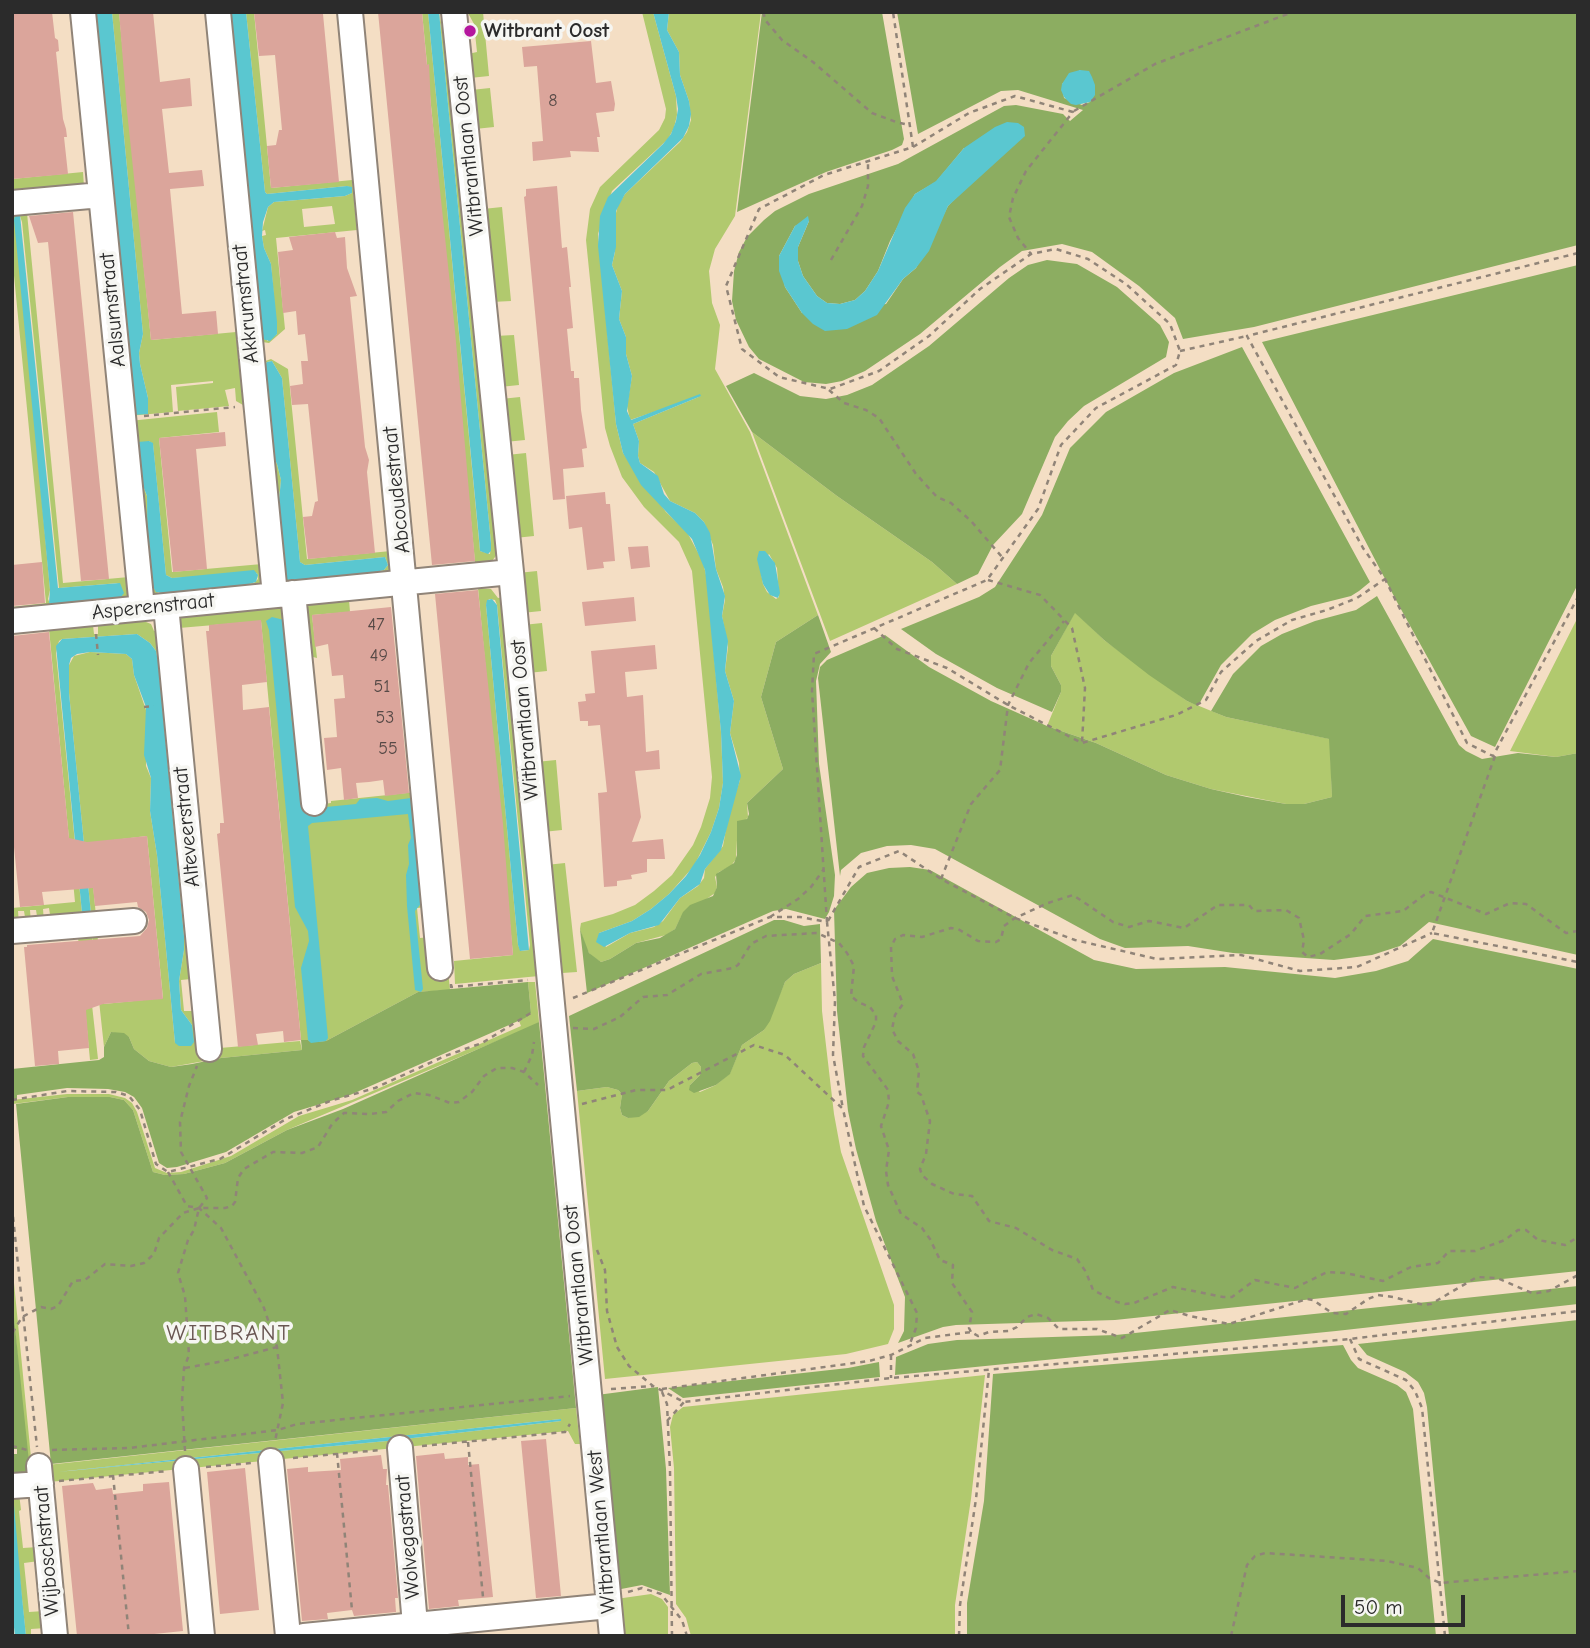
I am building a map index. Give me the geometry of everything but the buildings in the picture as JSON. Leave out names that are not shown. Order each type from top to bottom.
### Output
[{"type":"street","name":"Aalsumstraat","points":[[83,12],[123,418],[154,607]]},
{"type":"street","name":"Akkrumstraat","points":[[218,12],[256,405],[284,594]]},
{"type":"street","name":"Abcoudestraat","points":[[350,12],[406,582],[440,968]]},
{"type":"street","name":"Witbrantlaan Oost","points":[[454,12],[512,572],[589,1390],[582,1425]]},
{"type":"street","points":[[12,203],[101,195]]},
{"type":"street","name":"Asperenstraat","points":[[12,621],[512,572]]},
{"type":"street","points":[[284,594],[314,803]]},
{"type":"street","name":"Alteveerstraat","points":[[154,607],[209,1049]]},
{"type":"street","points":[[12,931],[134,920]]},
{"type":"street","name":"Witbrantlaan West","points":[[582,1425],[612,1636]]},
{"type":"street","name":"Wolvegastraat","points":[[400,1448],[415,1625]]},
{"type":"street","points":[[271,1461],[288,1636]]},
{"type":"street","points":[[12,1486],[39,1466]]},
{"type":"street","name":"Wijboschstraat","points":[[39,1466],[55,1636]]},
{"type":"street","points":[[186,1469],[202,1636]]},
{"type":"street","name":"Wolvegastraat","points":[[316,1635],[609,1602]]},
{"type":"path","points":[[763,12],[766,21],[782,40],[813,62],[872,113],[910,125]]},
{"type":"path","points":[[893,12],[913,147]]},
{"type":"path","points":[[1031,254],[1018,238],[1009,217],[1013,198],[1026,171],[1073,112],[1155,64],[1293,12]]},
{"type":"path","points":[[1003,558],[971,521],[951,503],[937,497],[916,474],[879,418],[866,410],[844,403],[827,388],[779,377],[741,349],[726,286],[759,209],[824,175],[913,147],[969,113],[1015,96],[1073,112]]},
{"type":"path","points":[[831,260],[862,206],[868,186],[868,162]]},
{"type":"path","points":[[827,388],[879,371],[929,336],[980,289],[1031,254],[1056,249],[1088,259],[1126,284],[1170,324],[1180,351],[1176,365],[1096,408],[1061,445],[1038,509],[987,580],[814,654],[812,691],[827,922],[835,1001],[833,1055],[864,1206],[917,1313],[916,1328],[909,1346]]},
{"type":"path","points":[[1180,351],[1578,253]]},
{"type":"path","points":[[1247,336],[1363,548],[1385,579],[1467,743],[1493,756],[1578,597]]},
{"type":"path","points":[[123,418],[256,405]]},
{"type":"path","points":[[874,628],[897,649],[947,668],[1008,705],[1082,743],[1176,715],[1206,700],[1221,672],[1255,641],[1292,620],[1357,598],[1385,579]]},
{"type":"path","points":[[987,580],[1040,595],[1072,628],[1085,688],[1082,743]]},
{"type":"path","points":[[941,879],[971,803],[1000,770],[1008,705],[1029,663],[1064,621]]},
{"type":"path","points":[[96,634],[98,655]]},
{"type":"path","points":[[144,707],[162,706]]},
{"type":"path","points":[[1432,933],[1497,750]]},
{"type":"path","points":[[827,922],[859,867],[900,851],[941,879],[1015,918],[1075,940],[1157,960],[1241,955],[1300,971],[1357,967],[1432,933],[1578,962]]},
{"type":"path","points":[[12,1100],[67,1091],[116,1092],[129,1096],[140,1110],[156,1164],[169,1172],[187,1206],[225,1208],[235,1202],[238,1178],[244,1169],[274,1152],[302,1153],[318,1147],[332,1124],[344,1113],[386,1112],[398,1101],[414,1093],[450,1103],[458,1102],[472,1093],[484,1076],[497,1068],[512,1068],[524,1072],[534,1043],[552,1017],[770,917],[798,899],[824,869]]},
{"type":"path","points":[[1578,931],[1566,933],[1526,904],[1510,903],[1486,914],[1428,893],[1403,911],[1365,915],[1350,933],[1320,954],[1308,957],[1302,953],[1303,930],[1297,914],[1286,910],[1254,911],[1249,905],[1218,905],[1184,928],[1149,921],[1129,927],[1113,922],[1073,895],[1015,918],[1004,926],[1001,939],[996,942],[978,941],[958,929],[951,928],[922,937],[903,935],[895,939],[892,944],[892,976],[903,1004],[895,1015],[891,1029],[898,1041],[913,1054],[919,1071],[917,1092],[921,1095],[930,1121],[926,1154],[920,1169],[922,1175],[932,1184],[958,1195],[972,1196],[989,1221],[1016,1228],[1052,1250],[1077,1259],[1098,1293],[1125,1304],[1173,1287],[1223,1297],[1232,1297],[1255,1280],[1295,1288],[1327,1272],[1383,1281],[1410,1267],[1438,1263],[1449,1251],[1475,1251],[1505,1240],[1518,1230],[1526,1230],[1538,1240],[1565,1245],[1578,1237]]},
{"type":"path","points":[[770,917],[800,917],[827,922]]},
{"type":"path","points":[[169,1172],[220,1159],[286,1119],[331,1101],[375,1088],[482,1043],[530,1012],[552,1017],[583,1030],[594,1029],[620,1017],[643,997],[667,995],[701,974],[733,968],[738,965],[751,944],[766,936],[807,933],[830,937],[847,953],[854,967],[854,1000],[870,1007],[876,1015],[876,1022],[864,1047],[863,1056],[888,1090],[888,1102],[881,1126],[889,1150],[888,1185],[901,1214],[922,1228],[940,1260],[953,1265],[952,1283],[972,1312],[969,1328],[971,1332]]},
{"type":"path","points":[[440,968],[449,967],[451,988],[549,977]]},
{"type":"path","points":[[562,1110],[636,1090],[667,1090],[754,1045],[785,1055],[843,1109]]},
{"type":"path","points":[[186,1469],[184,1368],[189,1354],[185,1296],[178,1273],[199,1208],[207,1198],[181,1152],[180,1122],[195,1069],[209,1049]]},
{"type":"path","points":[[12,1207],[39,1466]]},
{"type":"path","points":[[12,1343],[13,1332],[22,1317],[41,1307],[51,1309],[58,1306],[74,1281],[85,1280],[105,1264],[131,1266],[144,1263],[154,1254],[159,1238],[171,1224],[183,1213],[199,1208]]},
{"type":"path","points":[[199,1208],[221,1228],[232,1247],[264,1308],[277,1347],[283,1403],[271,1461]]},
{"type":"path","points":[[573,1231],[584,1236],[601,1254],[612,1333],[629,1366],[653,1386],[684,1402],[891,1378],[1350,1339],[1578,1311]]},
{"type":"path","points":[[661,1390],[864,1362],[891,1354],[925,1338],[971,1332],[978,1336],[989,1332],[1009,1331],[1027,1317],[1036,1314],[1048,1318],[1059,1329],[1097,1329],[1122,1338],[1170,1310],[1190,1317],[1230,1324],[1307,1299],[1332,1313],[1346,1314],[1368,1298],[1378,1296],[1424,1306],[1484,1275],[1537,1293],[1549,1291],[1578,1275]]},
{"type":"path","points":[[1350,1339],[1359,1359],[1406,1380],[1415,1391],[1422,1408],[1445,1636]]},
{"type":"path","points":[[184,1368],[224,1362],[277,1347]]},
{"type":"path","points":[[891,1354],[891,1378]]},
{"type":"path","points":[[959,1636],[960,1605],[976,1499],[989,1370]]},
{"type":"path","points":[[39,1466],[129,1448],[278,1430],[297,1424],[565,1398],[589,1390],[653,1386]]},
{"type":"path","points":[[661,1390],[667,1404],[673,1636]]},
{"type":"path","points":[[667,1420],[684,1402]]},
{"type":"path","points":[[12,1446],[39,1466],[113,1475],[565,1432],[582,1425]]},
{"type":"path","points":[[468,1442],[485,1618]]},
{"type":"path","points":[[337,1453],[354,1631]]},
{"type":"path","points":[[113,1475],[129,1636]]},
{"type":"path","points":[[1231,1636],[1247,1564],[1255,1556],[1265,1552],[1404,1563],[1418,1568],[1440,1583],[1578,1571]]},
{"type":"path","points":[[609,1602],[642,1588],[651,1589],[662,1594],[672,1605],[682,1620],[687,1636]]},
{"type":"green space","points":[[89,12],[96,12],[93,21],[132,413],[148,398],[140,364],[143,334],[112,12],[119,12],[151,340],[236,332],[243,405],[236,401],[235,388],[225,390],[229,406],[178,411],[176,387],[213,381],[171,385],[173,412],[128,416]]},
{"type":"green space","points":[[227,12],[267,341],[277,334],[271,264],[262,236],[266,235],[265,230],[262,231],[268,207],[274,202],[345,196],[352,193],[352,188],[347,186],[267,194],[265,192],[246,12],[254,12],[271,188],[352,180],[357,230],[276,238],[285,329],[269,343],[255,341]],"holes":[[[332,206],[335,224],[304,227],[302,209]]]},
{"type":"green space","points":[[422,12],[428,12],[480,551],[490,554],[439,12],[443,33],[448,33],[498,553],[489,565],[417,573],[416,568],[475,562]]},
{"type":"green space","points":[[483,12],[489,76],[470,78],[468,54],[477,52],[474,24],[468,13]]},
{"type":"green space","points":[[642,12],[653,12],[676,96],[677,115],[668,139],[612,191],[598,234],[616,424],[623,453],[666,512],[687,532],[703,562],[707,579],[721,732],[723,783],[711,832],[694,866],[669,894],[651,909],[632,921],[599,933],[606,947],[630,933],[654,927],[663,921],[680,898],[698,886],[704,878],[705,869],[723,846],[729,812],[740,780],[739,763],[730,733],[734,701],[725,671],[728,647],[722,616],[725,600],[716,569],[713,545],[704,522],[695,513],[670,501],[654,472],[640,463],[639,441],[633,424],[701,396],[630,420],[627,406],[632,376],[626,354],[626,337],[619,319],[622,291],[612,265],[618,205],[625,194],[680,142],[691,120],[689,101],[680,75],[679,52],[667,30],[669,12],[761,12],[735,216],[715,249],[709,271],[712,303],[720,325],[715,369],[750,432],[818,615],[776,642],[761,697],[783,769],[747,803],[748,817],[745,821],[738,821],[736,859],[715,877],[715,893],[681,917],[675,929],[666,935],[636,943],[601,962],[591,956],[586,948],[580,929],[581,923],[635,905],[672,875],[693,845],[701,827],[710,798],[712,777],[692,571],[679,542],[644,507],[622,477],[610,446],[605,428],[586,240],[590,209],[600,187],[659,130],[666,109]],"holes":[[[769,554],[777,568],[779,597],[776,599],[767,592],[760,567]]]},
{"type":"green space","points":[[762,12],[882,12],[904,139],[902,145],[892,150],[826,172],[737,212]]},
{"type":"green space","points":[[897,12],[1578,12],[1578,245],[1254,327],[1183,339],[1175,318],[1139,286],[1092,252],[1062,244],[1022,251],[920,334],[865,371],[842,381],[826,384],[804,382],[759,359],[749,347],[736,320],[732,301],[734,271],[739,252],[747,237],[775,211],[809,194],[898,164],[1004,106],[1016,105],[1063,114],[1070,121],[1083,110],[1018,90],[1001,91],[918,134]],"holes":[[[1080,70],[1095,86],[1090,102],[1082,105],[1064,98],[1062,84]],[[964,148],[963,190],[948,206],[916,268],[903,279],[886,304],[802,313],[785,287],[779,256],[795,226],[809,221],[798,247],[798,261],[803,276],[817,296],[827,303],[840,304],[855,300],[865,291],[878,271],[890,241],[915,194],[936,182]]]},
{"type":"green space","points":[[490,88],[494,127],[475,129],[471,90]]},
{"type":"green space","points":[[83,172],[84,187],[12,195],[12,179]]},
{"type":"green space","points":[[502,207],[511,301],[492,302],[483,209]]},
{"type":"green space","points":[[12,210],[27,213],[63,583],[129,577],[127,598],[12,613],[12,607],[46,603],[12,255]],"holes":[[[16,216],[20,216],[59,588],[119,583],[57,605],[50,604],[48,599],[50,590]]]},
{"type":"green space","points":[[1047,260],[1077,264],[1117,287],[1160,325],[1169,342],[1166,357],[1084,406],[1068,421],[1055,437],[1022,514],[993,545],[978,574],[957,584],[932,562],[837,496],[752,432],[726,386],[754,373],[800,396],[826,399],[847,395],[872,385],[929,346],[1028,265]]},
{"type":"green space","points":[[1578,265],[1578,584],[1495,747],[1471,736],[1397,602],[1262,342]]},
{"type":"green space","points":[[514,335],[519,385],[500,387],[495,336]]},
{"type":"green space","points":[[1242,347],[1370,582],[1351,596],[1311,606],[1275,620],[1252,634],[1221,665],[1198,706],[1149,675],[1075,613],[1051,656],[1051,666],[1061,685],[1061,692],[1052,712],[997,688],[936,654],[901,629],[979,597],[995,587],[1042,515],[1070,448],[1106,412],[1174,373]]},
{"type":"green space","points":[[271,359],[288,369],[307,559],[391,551],[392,567],[384,577],[292,587],[280,580],[277,572],[257,364]],"holes":[[[272,361],[282,378],[300,562],[305,565],[385,557],[388,565],[384,570],[363,575],[300,580],[281,577],[276,531],[281,480],[268,444],[263,367]]]},
{"type":"green space","points":[[520,397],[525,440],[505,442],[501,399]]},
{"type":"green space","points":[[217,412],[219,432],[159,438],[172,572],[262,564],[260,585],[161,599],[148,594],[129,421]],"holes":[[[149,441],[153,444],[166,575],[172,578],[257,573],[258,579],[254,583],[159,594],[151,585],[147,496],[142,483]]]},
{"type":"green space","points":[[752,432],[837,496],[932,562],[957,584],[830,641]]},
{"type":"green space","points":[[526,453],[534,536],[515,538],[507,455]]},
{"type":"green space","points":[[537,571],[541,611],[522,613],[518,573]]},
{"type":"green space","points":[[478,588],[491,589],[498,598],[503,597],[539,976],[455,984],[454,961],[513,955]],"holes":[[[489,599],[495,600],[530,945],[529,950],[521,951],[518,945],[486,605]]]},
{"type":"green space","points":[[1377,596],[1459,745],[1466,751],[1482,759],[1518,753],[1556,757],[1578,753],[1578,955],[1429,922],[1400,946],[1372,955],[1334,960],[1233,953],[1188,946],[1125,948],[1100,939],[935,849],[911,845],[887,846],[861,853],[841,870],[840,876],[818,678],[820,667],[827,660],[885,635],[929,667],[991,701],[1047,726],[1096,743],[1166,775],[1247,797],[1286,804],[1304,804],[1332,797],[1329,739],[1226,717],[1211,711],[1233,674],[1261,646],[1315,621],[1356,610]]},
{"type":"green space","points":[[349,600],[350,612],[312,615],[317,658],[309,656],[299,605]]},
{"type":"green space","points":[[289,606],[309,806],[331,801],[416,792],[427,907],[417,908],[420,938],[430,937],[448,970],[450,990],[418,992],[326,1041],[301,1040],[261,621],[179,628],[178,619],[185,616]]},
{"type":"green space","points":[[1075,612],[1104,640],[1187,701],[1226,717],[1330,739],[1332,797],[1304,804],[1286,804],[1211,789],[1166,775],[1096,743],[1047,726],[1061,692],[1061,685],[1051,666],[1051,656]]},
{"type":"green space","points":[[818,615],[831,652],[820,664],[816,681],[819,764],[835,875],[834,896],[825,919],[786,909],[773,911],[587,993],[580,929],[589,953],[601,962],[636,943],[660,938],[675,929],[683,912],[690,905],[713,896],[717,887],[716,874],[734,863],[737,855],[737,821],[747,819],[747,803],[783,769],[761,697],[776,642]]},
{"type":"green space","points":[[1578,617],[1578,753],[1556,757],[1510,751]]},
{"type":"green space","points":[[141,620],[151,624],[154,631],[157,631],[191,979],[181,980],[184,1011],[194,1011],[220,1048],[300,1041],[302,1050],[221,1058],[171,1067],[149,1061],[134,1049],[129,1037],[111,1032],[104,1047],[92,936],[92,1005],[98,1059],[90,1060],[78,937],[97,931],[104,1004],[163,998],[147,836],[89,843],[96,916],[51,921],[49,908],[43,909],[44,922],[38,922],[36,910],[30,910],[31,923],[26,923],[24,911],[18,911],[19,924],[12,925],[12,908],[75,902],[49,629],[93,625],[94,634],[98,634],[98,624]],"holes":[[[137,634],[156,651],[158,661],[184,936],[179,981],[181,1010],[192,1025],[175,1043],[157,855],[150,811],[151,778],[146,766],[146,710],[134,675],[132,659],[126,654],[90,652],[74,656],[69,665],[69,693],[91,914],[82,913],[56,653],[62,639]]]},
{"type":"green space","points":[[542,623],[547,671],[528,673],[523,625]]},
{"type":"green space","points":[[556,760],[562,830],[543,832],[536,762]]},
{"type":"green space","points":[[565,863],[577,972],[562,973],[560,957],[556,957],[546,865]]},
{"type":"green space","points":[[910,867],[930,870],[1094,960],[1136,969],[1225,967],[1335,978],[1376,971],[1408,961],[1433,939],[1578,969],[1578,1271],[1115,1320],[956,1325],[898,1343],[904,1331],[905,1297],[876,1221],[848,1111],[837,1011],[834,910],[851,887],[867,873]]},
{"type":"green space","points":[[774,920],[804,926],[820,924],[821,963],[794,974],[785,982],[770,1021],[764,1030],[742,1045],[730,1074],[716,1085],[694,1093],[689,1090],[690,1085],[700,1075],[701,1067],[697,1062],[692,1063],[669,1081],[648,1111],[639,1117],[628,1118],[622,1115],[622,1094],[618,1090],[607,1087],[577,1091],[569,1016]]},
{"type":"green space","points":[[821,963],[822,1011],[834,1114],[841,1152],[894,1305],[894,1329],[888,1344],[846,1354],[605,1379],[577,1091],[607,1087],[618,1090],[622,1094],[622,1115],[628,1118],[648,1111],[669,1081],[692,1063],[697,1062],[701,1067],[700,1075],[690,1085],[700,1092],[716,1085],[730,1073],[742,1045],[764,1030],[785,982],[794,974]]},
{"type":"green space","points":[[528,982],[535,982],[539,1022],[535,1025],[287,1130],[225,1163],[184,1174],[165,1175],[153,1172],[133,1110],[124,1100],[110,1097],[68,1097],[13,1104],[12,1100],[67,1094],[109,1094],[125,1098],[137,1112],[155,1168],[167,1173],[181,1172],[231,1156],[299,1116],[352,1100],[521,1026],[519,1021],[531,1013]]},
{"type":"green space","points":[[528,982],[531,1013],[525,1018],[350,1095],[294,1112],[226,1152],[177,1167],[167,1168],[159,1163],[142,1108],[134,1097],[125,1092],[67,1088],[17,1095],[17,1100],[12,1100],[12,1069],[99,1060],[104,1057],[104,1047],[111,1032],[124,1033],[129,1037],[134,1049],[149,1061],[171,1067],[221,1058],[302,1050],[301,1040],[326,1041],[418,992]]},
{"type":"green space","points":[[539,1022],[576,1408],[51,1464],[16,1104],[68,1097],[110,1097],[124,1100],[133,1110],[153,1172],[165,1175],[184,1174],[225,1163],[287,1130],[343,1109]]},
{"type":"green space","points":[[12,1262],[32,1468],[28,1468],[12,1298]]},
{"type":"green space","points":[[1578,1286],[1578,1304],[895,1375],[896,1357],[928,1344],[957,1340],[1116,1335]]},
{"type":"green space","points":[[12,1298],[31,1481],[12,1483],[12,1454],[17,1454],[17,1449],[12,1449]]},
{"type":"green space","points":[[1578,1320],[1578,1636],[1449,1636],[1424,1393],[1418,1382],[1405,1372],[1367,1355],[1358,1344]]},
{"type":"green space","points":[[1343,1345],[1358,1368],[1397,1385],[1406,1392],[1413,1409],[1436,1636],[967,1636],[967,1603],[984,1501],[993,1374]]},
{"type":"green space","points":[[879,1362],[880,1377],[683,1398],[668,1388],[848,1368]]},
{"type":"green space","points":[[985,1375],[971,1499],[955,1605],[955,1636],[691,1636],[686,1618],[676,1604],[674,1468],[670,1427],[673,1415],[683,1407]]},
{"type":"green space","points":[[658,1387],[666,1469],[670,1595],[642,1585],[616,1590],[597,1395]]},
{"type":"green space","points":[[576,1408],[580,1444],[575,1444],[568,1431],[49,1482],[47,1465]],"holes":[[[561,1419],[387,1441],[57,1472]]]},
{"type":"green space","points":[[19,1493],[23,1548],[38,1547],[39,1561],[24,1563],[29,1612],[44,1611],[46,1628],[31,1629],[31,1636],[26,1636],[12,1506],[12,1494]]},
{"type":"green space","points":[[651,1594],[662,1599],[668,1607],[668,1636],[619,1636],[616,1599]]},
{"type":"water","points":[[96,12],[112,12],[143,334],[139,353],[148,398],[148,414],[134,415],[93,21]]},
{"type":"water","points":[[227,12],[246,12],[265,192],[267,194],[352,187],[352,193],[345,196],[274,202],[268,207],[262,236],[271,264],[277,322],[277,334],[270,341],[262,339]]},
{"type":"water","points":[[428,12],[439,12],[491,543],[491,551],[488,554],[480,551]]},
{"type":"water","points":[[653,12],[669,12],[667,30],[679,52],[680,75],[691,114],[683,138],[625,194],[616,211],[616,247],[612,265],[622,291],[619,319],[626,337],[626,354],[632,376],[627,411],[631,420],[700,394],[701,396],[633,424],[639,441],[640,463],[658,476],[664,494],[670,501],[695,513],[710,533],[716,569],[725,596],[722,616],[728,641],[725,671],[734,701],[730,733],[741,776],[721,850],[705,869],[700,884],[680,898],[659,925],[630,933],[604,947],[596,942],[599,933],[632,921],[651,909],[686,876],[711,832],[723,783],[721,732],[705,570],[692,539],[641,485],[623,453],[616,424],[598,246],[600,216],[608,197],[663,144],[676,121],[676,96]]},
{"type":"water","points":[[1089,71],[1095,85],[1095,95],[1090,102],[1076,105],[1064,97],[1061,90],[1069,73]]},
{"type":"water","points":[[1007,122],[1018,123],[1024,127],[1025,136],[948,206],[929,251],[903,279],[877,315],[847,329],[825,331],[802,313],[785,287],[779,271],[779,256],[795,226],[808,216],[809,221],[798,247],[798,261],[803,276],[817,296],[827,303],[840,304],[855,300],[865,291],[878,271],[905,208],[915,194],[936,181],[964,148]]},
{"type":"water","points":[[20,215],[58,588],[120,583],[124,593],[121,597],[57,605],[49,603],[50,590],[14,220],[15,216]]},
{"type":"water","points":[[272,361],[282,378],[300,562],[305,565],[385,557],[388,565],[384,570],[363,575],[300,581],[282,579],[276,531],[281,480],[270,450],[263,367]]},
{"type":"water","points":[[138,442],[153,443],[166,575],[172,578],[254,570],[258,575],[256,582],[168,594],[156,592],[148,578],[147,496],[135,447]]},
{"type":"water","points":[[759,551],[765,551],[775,563],[780,593],[778,598],[770,595],[763,584],[757,559]]},
{"type":"water","points":[[492,599],[497,605],[529,950],[520,951],[486,605],[487,600]]},
{"type":"water","points":[[272,617],[284,620],[293,700],[291,718],[298,743],[306,809],[356,804],[360,799],[377,798],[388,801],[411,798],[414,802],[423,901],[415,911],[423,989],[421,992],[415,990],[407,906],[406,875],[411,838],[408,814],[312,823],[308,826],[328,1038],[326,1041],[311,1043],[308,1040],[301,968],[309,941],[308,931],[295,907],[266,621]]},
{"type":"water","points":[[137,634],[150,643],[156,651],[158,661],[184,936],[179,981],[181,1010],[192,1025],[194,1042],[191,1046],[179,1046],[175,1043],[157,855],[150,811],[151,778],[144,755],[146,707],[134,675],[132,659],[126,654],[77,654],[71,658],[69,665],[69,693],[91,914],[82,913],[56,646],[62,639]]},
{"type":"water","points":[[561,1419],[387,1441],[57,1472]]},
{"type":"water","points":[[14,1505],[26,1636],[15,1636],[12,1610]]},
{"type":"place","name":"Witbrant Oost","points":[[470,31]]},
{"type":"district","name":"WITBRANT","points":[[229,1333]]}]
